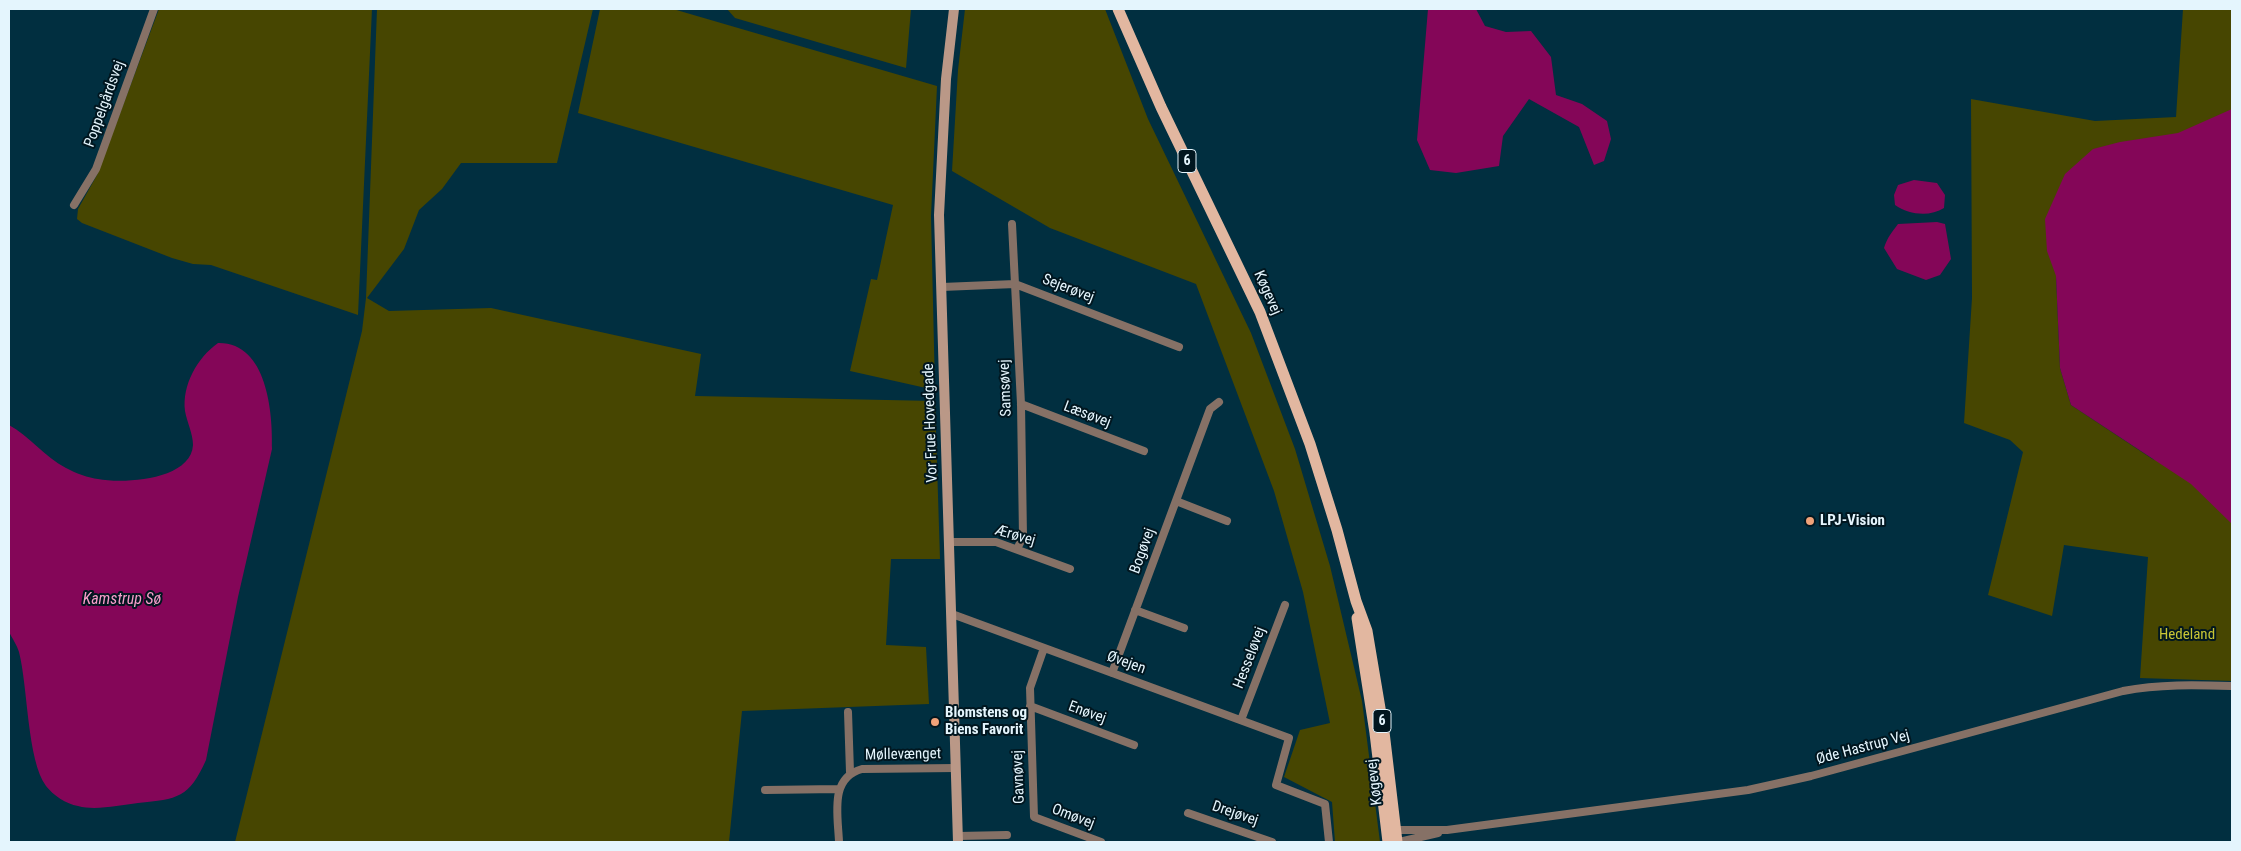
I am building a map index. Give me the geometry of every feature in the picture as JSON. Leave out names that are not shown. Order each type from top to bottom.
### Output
[{"type":"main road","name":"Køgevej","points":[[1118,9],[1157,99],[1260,312],[1283,369],[1322,482],[1356,602],[1375,733],[1394,840]]},
{"type":"street","name":"Poppelgårdsvej","points":[[74,205],[96,169],[154,9]]},
{"type":"street","name":"Vor Frue Hovedgade","points":[[954,9],[941,156],[939,215],[958,839],[1007,835]]},
{"type":"street","name":"Samsøvej","points":[[1012,224],[1021,404],[1023,537],[1017,549]]},
{"type":"street","name":"Sejerøvej","points":[[942,287],[1015,284],[1180,347]]},
{"type":"street","name":"Bogøvej","points":[[1112,673],[1210,410],[1219,402]]},
{"type":"street","name":"Læsøvej","points":[[1021,404],[1144,451]]},
{"type":"street","points":[[1176,502],[1227,521]]},
{"type":"street","name":"Ærøvej","points":[[950,542],[996,542],[1070,569]]},
{"type":"street","name":"Hesseløvej","points":[[1241,720],[1285,605]]},
{"type":"street","points":[[1135,610],[1184,628]]},
{"type":"street","name":"Øvejen","points":[[952,614],[1290,738],[1276,785],[1325,804],[1329,842]]},
{"type":"street","name":"Gavnøvej","points":[[1034,816],[1030,706],[1033,676],[1044,648]]},
{"type":"street","name":"Øde Hastrup Vej","points":[[1447,830],[1757,788],[1811,776],[2131,690],[2180,685],[2232,686]]},
{"type":"street","name":"Enøvej","points":[[1030,706],[1134,745]]},
{"type":"street","name":"Møllevænget","points":[[838,789],[850,772],[848,712]]},
{"type":"street","name":"Møllevænget","points":[[850,772],[862,769],[956,768]]},
{"type":"street","points":[[765,790],[838,789],[839,842]]},
{"type":"street","name":"Drejøvej","points":[[1188,813],[1272,842]]},
{"type":"street","name":"Omøvej","points":[[1034,816],[1101,842]]},
{"type":"street","points":[[1394,840],[1447,830]]},
{"type":"street","points":[[1394,840],[1447,830]]},
{"type":"green space","points":[[159,9],[372,9],[358,315],[211,265],[193,264],[172,258],[82,223],[77,219],[78,209],[97,175]]},
{"type":"green space","points":[[377,9],[593,9],[557,163],[461,163],[442,189],[419,210],[404,249],[367,298],[389,311],[491,308],[701,354],[695,396],[935,401],[940,559],[891,559],[886,645],[926,647],[929,704],[742,711],[729,842],[235,842],[362,331],[366,298]]},
{"type":"green space","points":[[600,9],[673,9],[937,86],[931,216],[935,390],[850,371],[871,279],[877,280],[893,205],[578,113]]},
{"type":"green space","points":[[727,9],[911,9],[906,68],[735,18]]},
{"type":"green space","points":[[965,9],[1105,9],[1148,119],[1251,333],[1295,449],[1330,566],[1362,701],[1380,842],[1335,842],[1332,802],[1284,777],[1300,730],[1330,723],[1303,592],[1274,491],[1196,284],[1050,228],[952,171],[958,70]]},
{"type":"green space","name":"Hedeland","points":[[2183,9],[2232,9],[2232,681],[2140,678],[2148,557],[2064,545],[2052,616],[1988,595],[2023,452],[2010,440],[1964,423],[1972,298],[1971,99],[2095,121],[2176,117]],"holes":[[[2056,276],[2154,460],[2071,405],[2060,368]]]},
{"type":"water","points":[[1428,9],[1476,9],[1485,26],[1506,32],[1531,31],[1551,57],[1556,95],[1582,104],[1607,121],[1611,139],[1604,161],[1594,165],[1579,127],[1529,99],[1503,136],[1499,166],[1456,173],[1430,170],[1417,140]]},
{"type":"water","points":[[2232,109],[2232,524],[2191,484],[2071,405],[2060,368],[2056,276],[2047,251],[2045,219],[2065,174],[2093,149],[2120,142],[2178,133]]},
{"type":"water","points":[[1914,180],[1937,183],[1945,195],[1944,208],[1932,213],[1920,214],[1907,211],[1895,205],[1894,195],[1898,185]]},
{"type":"water","points":[[1937,222],[1945,224],[1951,259],[1940,275],[1926,280],[1897,269],[1884,248],[1888,238],[1898,224]]},
{"type":"water","name":"Kamstrup Sø","points":[[218,343],[234,346],[247,354],[257,366],[264,382],[268,399],[271,417],[272,449],[238,597],[206,760],[200,773],[188,789],[173,798],[100,808],[73,805],[52,793],[40,774],[31,741],[19,652],[9,632],[9,425],[58,463],[86,476],[124,481],[154,477],[169,472],[181,466],[189,457],[193,445],[185,411],[186,392],[192,373],[210,349]]},
{"type":"place","name":"LPJ-Vision","points":[[1810,521]]},
{"type":"place","name":"Blomstens og Biens Favorit","points":[[935,722]]}]
